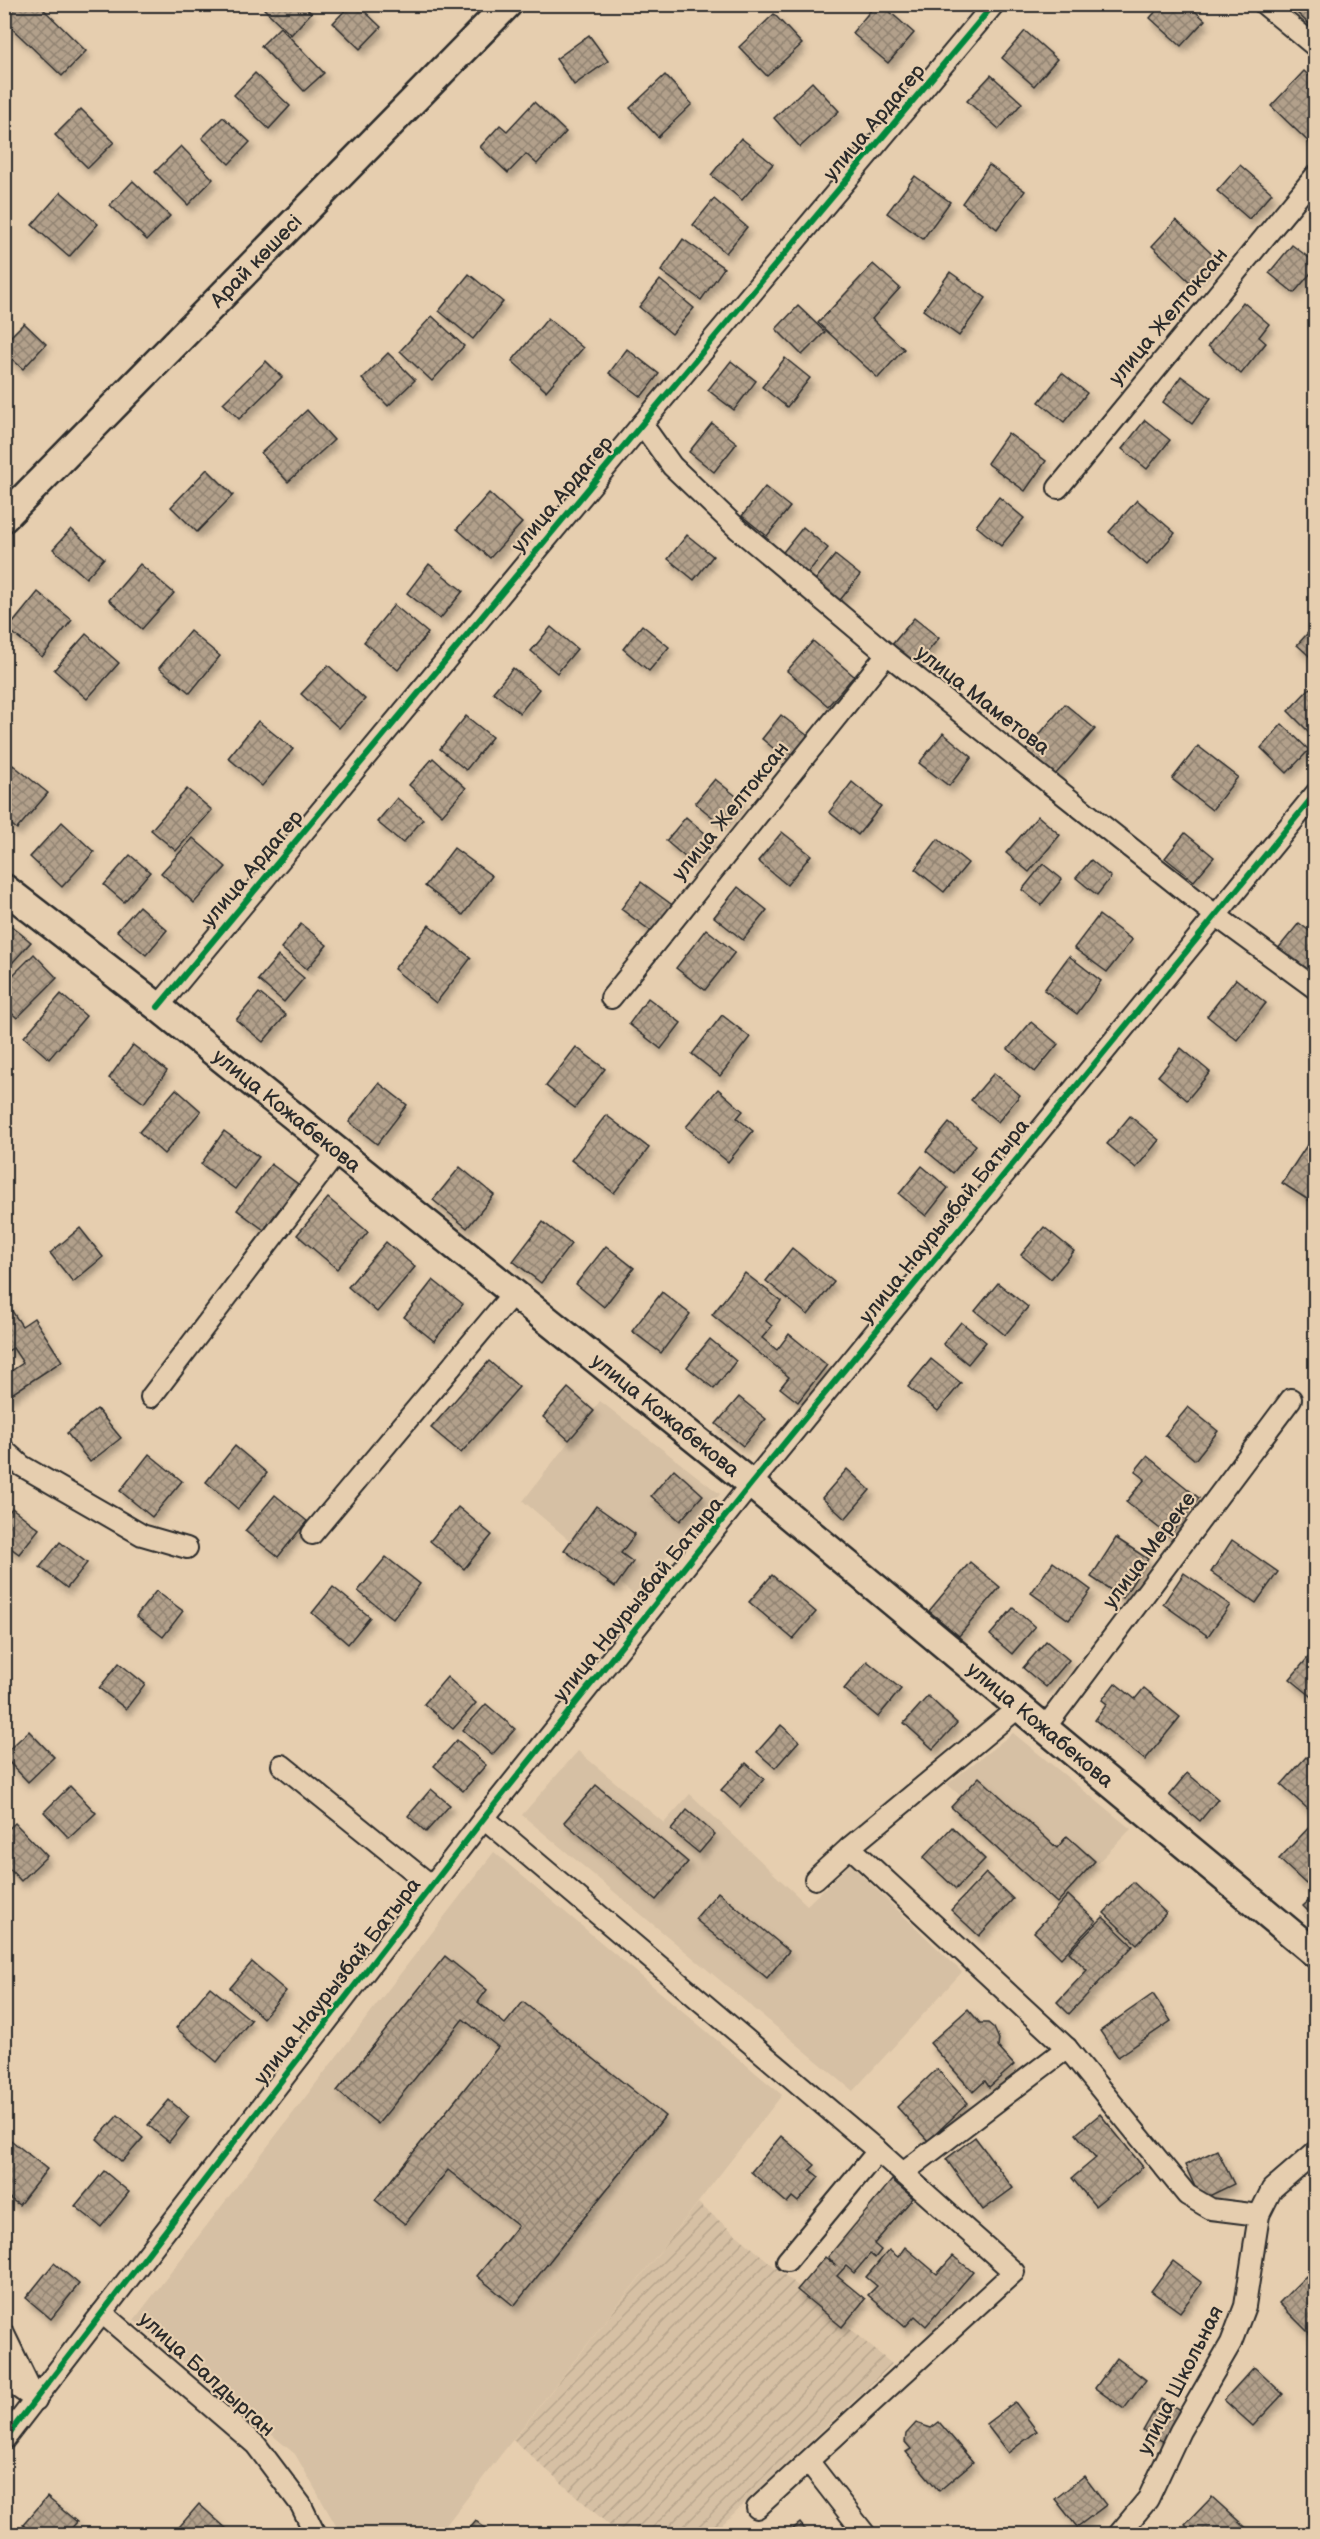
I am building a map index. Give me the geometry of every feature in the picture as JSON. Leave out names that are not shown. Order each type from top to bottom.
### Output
[{"type":"main road","name":"Арай көшесі","points":[[4,518],[508,4]]},
{"type":"main road","name":"улица Кожабекова","points":[[4,888],[158,1007],[751,1484],[1316,1954]]},
{"type":"street","name":"улица Ардагер","points":[[158,1007],[994,4]]},
{"type":"street","points":[[1264,4],[1316,47]]},
{"type":"street","name":"улица Желтоксан","points":[[1058,488],[1316,175]]},
{"type":"street","name":"улица Маметова","points":[[642,424],[672,466],[738,529],[886,654],[1215,915],[1316,989]]},
{"type":"street","name":"улица Желтоксан","points":[[611,998],[886,654]]},
{"type":"street","name":"улица Наурызбай Батыра","points":[[4,2440],[484,1818],[751,1484],[1316,793]]},
{"type":"street","points":[[151,1397],[338,1151]]},
{"type":"street","points":[[312,1534],[514,1292]]},
{"type":"street","name":"улица Мереке","points":[[1044,1729],[1291,1399]]},
{"type":"street","points":[[4,1450],[22,1466],[142,1535],[187,1548]]},
{"type":"street","points":[[815,1879],[850,1846],[1018,1707]]},
{"type":"street","points":[[282,1765],[432,1886]]},
{"type":"street","points":[[484,1818],[878,2151],[1014,2271],[757,2508]]},
{"type":"street","points":[[850,1846],[1067,2048],[1187,2194],[1211,2209],[1259,2215]]},
{"type":"street","points":[[903,2173],[1067,2048]]},
{"type":"street","points":[[787,2261],[878,2151]]},
{"type":"street","name":"улица Школьная","points":[[1119,2535],[1148,2499],[1180,2431],[1231,2343],[1245,2306],[1259,2215],[1272,2189],[1316,2151]]},
{"type":"street","name":"улица Балдырган","points":[[102,2313],[256,2445],[301,2505],[315,2535]]},
{"type":"street","points":[[4,2334],[36,2400]]},
{"type":"street","points":[[4,2378],[36,2400]]},
{"type":"street","points":[[809,2462],[865,2535]]},
{"type":"shaded area","points":[[600,1401],[720,1494],[634,1595],[523,1501]]},
{"type":"shaded area","points":[[1013,1733],[1131,1829],[1070,1891],[947,1784]]},
{"type":"shaded area","points":[[578,1751],[664,1823],[690,1794],[807,1905],[850,1864],[962,1972],[853,2091],[522,1815]]},
{"type":"shaded area","points":[[494,1852],[782,2095],[439,2534],[357,2534],[339,2531],[295,2454],[134,2320]]},
{"type":"shaded area","points":[[698,2203],[892,2364],[712,2534],[619,2534],[513,2440]]},
{"type":"building","points":[[4,4],[38,4],[86,51],[62,76],[4,21]]},
{"type":"building","points":[[268,4],[302,4],[311,13],[291,35],[264,9]]},
{"type":"building","points":[[351,4],[357,4],[381,27],[360,49],[333,23]]},
{"type":"building","points":[[876,4],[881,4],[914,33],[888,63],[852,33]]},
{"type":"building","points":[[1162,4],[1187,4],[1205,20],[1181,46],[1150,18]]},
{"type":"building","points":[[1287,4],[1316,4],[1316,30]]},
{"type":"building","points":[[774,14],[802,44],[767,76],[739,47]]},
{"type":"building","points":[[280,27],[324,73],[304,91],[261,46]]},
{"type":"building","points":[[1025,31],[1057,59],[1034,86],[1002,58]]},
{"type":"building","points":[[589,35],[608,61],[574,85],[556,59]]},
{"type":"building","points":[[1304,71],[1316,82],[1316,149],[1271,106]]},
{"type":"building","points":[[255,73],[290,106],[269,129],[234,95]]},
{"type":"building","points":[[665,75],[692,104],[658,137],[630,108]]},
{"type":"building","points":[[991,75],[1022,103],[999,129],[967,101]]},
{"type":"building","points":[[812,82],[839,111],[800,147],[774,118]]},
{"type":"building","points":[[534,102],[566,132],[537,164],[526,154],[508,173],[480,147],[500,125],[507,131]]},
{"type":"building","points":[[81,109],[114,142],[88,168],[55,135]]},
{"type":"building","points":[[223,117],[250,142],[229,164],[202,138]]},
{"type":"building","points":[[741,138],[773,164],[742,200],[711,175]]},
{"type":"building","points":[[181,146],[213,179],[188,205],[155,172]]},
{"type":"building","points":[[989,165],[1025,191],[997,229],[962,203]]},
{"type":"building","points":[[1240,165],[1272,193],[1249,219],[1217,191]]},
{"type":"building","points":[[915,176],[950,202],[923,239],[887,213]]},
{"type":"building","points":[[133,181],[170,216],[147,240],[110,205]]},
{"type":"building","points":[[61,192],[98,224],[69,257],[32,225]]},
{"type":"building","points":[[714,199],[747,227],[726,253],[693,225]]},
{"type":"building","points":[[1176,220],[1215,257],[1191,283],[1152,246]]},
{"type":"building","points":[[683,239],[724,268],[701,300],[661,271]]},
{"type":"building","points":[[1292,245],[1316,263],[1316,267],[1294,293],[1269,273]]},
{"type":"building","points":[[873,264],[900,288],[872,319],[904,349],[878,378],[818,323]]},
{"type":"building","points":[[950,272],[986,298],[959,336],[923,310]]},
{"type":"building","points":[[469,274],[503,302],[473,339],[439,311]]},
{"type":"building","points":[[660,280],[694,308],[672,334],[639,307]]},
{"type":"building","points":[[1243,302],[1269,324],[1259,337],[1266,343],[1241,374],[1208,346]]},
{"type":"building","points":[[798,306],[825,332],[802,355],[776,329]]},
{"type":"building","points":[[432,316],[464,346],[432,381],[400,351]]},
{"type":"building","points":[[548,318],[583,348],[546,391],[512,361]]},
{"type":"building","points":[[24,323],[46,344],[23,369],[4,352],[4,343]]},
{"type":"building","points":[[627,349],[659,374],[641,397],[609,373]]},
{"type":"building","points":[[388,353],[415,380],[388,406],[362,379]]},
{"type":"building","points":[[785,358],[810,378],[787,407],[762,387]]},
{"type":"building","points":[[266,361],[282,377],[239,419],[223,403]]},
{"type":"building","points":[[731,361],[756,381],[734,410],[708,390]]},
{"type":"building","points":[[1062,373],[1087,393],[1064,422],[1039,402]]},
{"type":"building","points":[[1181,376],[1211,398],[1192,424],[1163,402]]},
{"type":"building","points":[[307,410],[334,440],[288,482],[261,453]]},
{"type":"building","points":[[1145,420],[1170,440],[1147,469],[1122,449]]},
{"type":"building","points":[[712,423],[737,443],[714,472],[689,452]]},
{"type":"building","points":[[1008,433],[1046,461],[1025,491],[987,463]]},
{"type":"building","points":[[207,469],[233,495],[197,532],[171,507]]},
{"type":"building","points":[[765,487],[790,507],[767,536],[742,516]]},
{"type":"building","points":[[489,493],[522,523],[490,558],[457,529]]},
{"type":"building","points":[[999,497],[1024,518],[1001,546],[976,526]]},
{"type":"building","points":[[1137,500],[1175,533],[1147,565],[1109,532]]},
{"type":"building","points":[[803,527],[828,548],[805,576],[780,556]]},
{"type":"building","points":[[71,529],[104,558],[86,578],[53,549]]},
{"type":"building","points":[[687,535],[713,556],[694,580],[668,559]]},
{"type":"building","points":[[835,555],[860,575],[837,604],[812,584]]},
{"type":"building","points":[[140,564],[174,593],[142,629],[109,600]]},
{"type":"building","points":[[429,564],[463,591],[440,619],[407,593]]},
{"type":"building","points":[[38,592],[72,620],[42,657],[8,629]]},
{"type":"building","points":[[394,605],[428,633],[398,670],[364,642]]},
{"type":"building","points":[[914,618],[939,638],[916,666],[891,646]]},
{"type":"building","points":[[1316,624],[1316,662],[1297,645]]},
{"type":"building","points":[[642,625],[669,647],[649,671],[623,649]]},
{"type":"building","points":[[551,627],[577,649],[557,673],[531,651]]},
{"type":"building","points":[[190,631],[220,656],[190,693],[159,668]]},
{"type":"building","points":[[86,634],[119,663],[87,699],[54,670]]},
{"type":"building","points":[[813,641],[854,676],[828,706],[787,671]]},
{"type":"building","points":[[328,665],[365,699],[339,728],[301,694]]},
{"type":"building","points":[[513,668],[539,689],[520,713],[493,692]]},
{"type":"building","points":[[1310,688],[1316,693],[1314,737],[1288,711]]},
{"type":"building","points":[[1065,704],[1095,729],[1055,775],[1026,750]]},
{"type":"building","points":[[781,715],[808,736],[788,760],[762,739]]},
{"type":"building","points":[[466,716],[492,737],[466,770],[440,749]]},
{"type":"building","points":[[258,721],[293,749],[262,786],[228,758]]},
{"type":"building","points":[[1282,724],[1309,750],[1287,773],[1261,748]]},
{"type":"building","points":[[943,733],[972,757],[949,786],[919,763]]},
{"type":"building","points":[[1198,746],[1238,777],[1212,810],[1172,779]]},
{"type":"building","points":[[433,758],[466,788],[442,815],[409,785]]},
{"type":"building","points":[[13,765],[48,793],[17,829],[4,819],[4,776]]},
{"type":"building","points":[[715,779],[741,800],[721,824],[695,803]]},
{"type":"building","points":[[852,782],[881,806],[858,835],[829,812]]},
{"type":"building","points":[[187,789],[212,810],[176,851],[151,830]]},
{"type":"building","points":[[397,798],[423,819],[403,843],[377,822]]},
{"type":"building","points":[[1038,816],[1060,835],[1029,872],[1006,853]]},
{"type":"building","points":[[686,817],[712,839],[692,863],[666,841]]},
{"type":"building","points":[[62,822],[94,852],[62,887],[30,857]]},
{"type":"building","points":[[782,832],[811,855],[787,885],[758,861]]},
{"type":"building","points":[[1185,833],[1214,857],[1194,881],[1165,858]]},
{"type":"building","points":[[193,838],[226,867],[194,903],[161,873]]},
{"type":"building","points":[[938,839],[968,863],[944,892],[915,869]]},
{"type":"building","points":[[454,848],[492,876],[463,915],[425,886]]},
{"type":"building","points":[[130,855],[150,872],[124,902],[104,885]]},
{"type":"building","points":[[1091,860],[1111,877],[1097,895],[1076,878]]},
{"type":"building","points":[[1043,864],[1062,879],[1041,905],[1022,890]]},
{"type":"building","points":[[641,882],[675,907],[655,934],[621,909]]},
{"type":"building","points":[[738,887],[767,910],[743,940],[714,917]]},
{"type":"building","points":[[139,906],[167,930],[146,955],[117,931]]},
{"type":"building","points":[[1099,915],[1132,940],[1107,972],[1074,948]]},
{"type":"building","points":[[4,920],[31,942],[4,972]]},
{"type":"building","points":[[1299,923],[1316,936],[1316,970],[1310,977],[1277,950]]},
{"type":"building","points":[[301,924],[327,945],[307,969],[281,948]]},
{"type":"building","points":[[429,925],[471,958],[436,1003],[394,969]]},
{"type":"building","points":[[706,929],[735,952],[705,990],[676,968]]},
{"type":"building","points":[[34,954],[57,978],[17,1018],[4,1006],[4,984]]},
{"type":"building","points":[[278,956],[304,978],[284,1002],[258,980]]},
{"type":"building","points":[[1069,956],[1101,981],[1077,1014],[1044,990]]},
{"type":"building","points":[[1236,979],[1266,1003],[1237,1040],[1207,1016]]},
{"type":"building","points":[[259,993],[286,1015],[263,1042],[236,1020]]},
{"type":"building","points":[[61,994],[86,1016],[49,1059],[24,1037]]},
{"type":"building","points":[[648,998],[681,1023],[661,1049],[629,1024]]},
{"type":"building","points":[[722,1015],[750,1037],[720,1076],[692,1054]]},
{"type":"building","points":[[1031,1022],[1058,1044],[1035,1072],[1008,1049]]},
{"type":"building","points":[[133,1045],[167,1071],[144,1103],[109,1078]]},
{"type":"building","points":[[576,1047],[605,1069],[575,1108],[546,1086]]},
{"type":"building","points":[[1181,1048],[1210,1072],[1187,1100],[1158,1076]]},
{"type":"building","points":[[994,1073],[1020,1095],[998,1122],[971,1100]]},
{"type":"building","points":[[379,1083],[407,1105],[377,1144],[349,1122]]},
{"type":"building","points":[[176,1089],[201,1111],[164,1154],[139,1132]]},
{"type":"building","points":[[718,1089],[743,1111],[737,1118],[753,1131],[728,1162],[686,1127]]},
{"type":"building","points":[[606,1115],[649,1148],[614,1193],[571,1160]]},
{"type":"building","points":[[1130,1116],[1159,1140],[1136,1168],[1107,1144]]},
{"type":"building","points":[[949,1123],[976,1145],[953,1173],[926,1151]]},
{"type":"building","points":[[224,1131],[259,1157],[235,1189],[201,1164]]},
{"type":"building","points":[[1307,1145],[1316,1151],[1316,1205],[1282,1183]]},
{"type":"building","points":[[271,1164],[298,1184],[264,1230],[237,1210]]},
{"type":"building","points":[[922,1166],[948,1188],[926,1216],[899,1194]]},
{"type":"building","points":[[460,1167],[494,1195],[467,1228],[433,1200]]},
{"type":"building","points":[[328,1198],[368,1232],[337,1269],[297,1235]]},
{"type":"building","points":[[543,1222],[571,1244],[541,1283],[513,1261]]},
{"type":"building","points":[[1044,1227],[1074,1251],[1051,1279],[1021,1255]]},
{"type":"building","points":[[80,1228],[103,1257],[73,1282],[50,1253]]},
{"type":"building","points":[[386,1242],[415,1267],[377,1312],[348,1287]]},
{"type":"building","points":[[606,1246],[634,1268],[604,1307],[576,1284]]},
{"type":"building","points":[[792,1248],[834,1282],[808,1315],[766,1281]]},
{"type":"building","points":[[745,1273],[781,1301],[766,1321],[772,1326],[762,1338],[777,1350],[789,1334],[827,1365],[798,1402],[780,1388],[789,1377],[712,1315]]},
{"type":"building","points":[[433,1280],[463,1304],[434,1341],[404,1317]]},
{"type":"building","points":[[998,1283],[1028,1307],[1005,1335],[975,1311]]},
{"type":"building","points":[[662,1292],[690,1314],[661,1353],[632,1331]]},
{"type":"building","points":[[6,1302],[22,1326],[34,1318],[62,1361],[4,1399],[4,1376],[23,1363],[13,1348],[4,1353]]},
{"type":"building","points":[[961,1322],[986,1342],[968,1364],[943,1344]]},
{"type":"building","points":[[710,1339],[736,1361],[714,1389],[687,1367]]},
{"type":"building","points":[[931,1359],[961,1383],[938,1411],[908,1387]]},
{"type":"building","points":[[489,1361],[519,1387],[461,1453],[431,1428]]},
{"type":"building","points":[[568,1388],[594,1411],[569,1440],[543,1417]]},
{"type":"building","points":[[739,1397],[766,1419],[743,1446],[716,1424]]},
{"type":"building","points":[[1188,1407],[1218,1431],[1195,1460],[1165,1435]]},
{"type":"building","points":[[97,1409],[121,1438],[90,1462],[67,1433]]},
{"type":"building","points":[[235,1446],[267,1473],[238,1509],[206,1482]]},
{"type":"building","points":[[149,1454],[182,1481],[152,1517],[120,1491]]},
{"type":"building","points":[[1147,1456],[1199,1498],[1169,1536],[1126,1502],[1145,1479],[1135,1471]]},
{"type":"building","points":[[674,1469],[703,1495],[680,1521],[651,1496]]},
{"type":"building","points":[[847,1469],[870,1490],[845,1519],[822,1498]]},
{"type":"building","points":[[275,1495],[307,1521],[278,1557],[245,1531]]},
{"type":"building","points":[[596,1506],[635,1534],[621,1553],[633,1562],[615,1587],[564,1550]]},
{"type":"building","points":[[458,1507],[492,1535],[464,1569],[430,1541]]},
{"type":"building","points":[[12,1508],[39,1529],[19,1554],[4,1543],[4,1518]]},
{"type":"building","points":[[1116,1538],[1148,1559],[1123,1598],[1091,1577]]},
{"type":"building","points":[[1232,1540],[1278,1572],[1256,1603],[1211,1572]]},
{"type":"building","points":[[60,1542],[87,1563],[67,1588],[40,1567]]},
{"type":"building","points":[[386,1557],[420,1584],[393,1619],[358,1591]]},
{"type":"building","points":[[970,1562],[1000,1587],[959,1636],[929,1611]]},
{"type":"building","points":[[1053,1562],[1091,1590],[1069,1620],[1031,1593]]},
{"type":"building","points":[[1184,1573],[1230,1605],[1208,1636],[1163,1604]]},
{"type":"building","points":[[772,1575],[816,1612],[793,1639],[749,1602]]},
{"type":"building","points":[[333,1587],[370,1617],[348,1644],[312,1613]]},
{"type":"building","points":[[156,1591],[183,1611],[163,1637],[136,1616]]},
{"type":"building","points":[[1013,1608],[1035,1627],[1012,1654],[990,1635]]},
{"type":"building","points":[[1046,1641],[1069,1660],[1046,1687],[1023,1668]]},
{"type":"building","points":[[1316,1648],[1316,1700],[1290,1679]]},
{"type":"building","points":[[867,1661],[901,1689],[878,1717],[844,1689]]},
{"type":"building","points":[[119,1663],[145,1684],[126,1709],[99,1688]]},
{"type":"building","points":[[447,1677],[476,1703],[453,1729],[424,1704]]},
{"type":"building","points":[[1115,1683],[1135,1699],[1144,1688],[1180,1717],[1145,1760],[1095,1720],[1107,1704],[1102,1700]]},
{"type":"building","points":[[928,1696],[957,1723],[933,1749],[904,1723]]},
{"type":"building","points":[[486,1704],[515,1729],[492,1755],[463,1730]]},
{"type":"building","points":[[781,1725],[799,1741],[775,1768],[757,1752]]},
{"type":"building","points":[[29,1731],[54,1757],[28,1782],[4,1757],[4,1754]]},
{"type":"building","points":[[457,1740],[486,1765],[463,1791],[434,1766]]},
{"type":"building","points":[[1306,1757],[1316,1765],[1316,1801],[1308,1809],[1281,1785]]},
{"type":"building","points":[[746,1763],[764,1779],[740,1807],[721,1790]]},
{"type":"building","points":[[1187,1773],[1218,1799],[1200,1821],[1169,1795]]},
{"type":"building","points":[[979,1777],[1057,1848],[1067,1836],[1095,1861],[1057,1903],[951,1807]]},
{"type":"building","points":[[596,1785],[688,1862],[656,1900],[564,1822]]},
{"type":"building","points":[[70,1786],[96,1813],[69,1838],[44,1812]]},
{"type":"building","points":[[431,1789],[450,1805],[426,1832],[408,1816]]},
{"type":"building","points":[[687,1810],[715,1834],[699,1853],[671,1830]]},
{"type":"building","points":[[1316,1820],[1316,1874],[1306,1884],[1279,1859]]},
{"type":"building","points":[[15,1823],[47,1856],[21,1881],[4,1863],[4,1833]]},
{"type":"building","points":[[952,1827],[985,1859],[956,1889],[923,1858]]},
{"type":"building","points":[[986,1873],[1013,1899],[979,1936],[951,1910]]},
{"type":"building","points":[[1133,1882],[1166,1913],[1137,1944],[1104,1913]]},
{"type":"building","points":[[718,1892],[789,1951],[767,1978],[695,1919]]},
{"type":"building","points":[[1316,1894],[1316,1919],[1303,1906]]},
{"type":"building","points":[[1068,1895],[1096,1921],[1061,1958],[1034,1932]]},
{"type":"building","points":[[1103,1917],[1133,1946],[1069,2014],[1057,2002],[1087,1970],[1069,1952]]},
{"type":"building","points":[[445,1956],[487,1990],[478,2002],[505,2024],[523,2002],[665,2116],[514,2306],[477,2276],[518,2226],[448,2170],[405,2224],[375,2200],[498,2047],[463,2019],[378,2124],[337,2091]]},
{"type":"building","points":[[252,1962],[286,1991],[263,2018],[230,1988]]},
{"type":"building","points":[[210,1987],[251,2020],[217,2062],[176,2028]]},
{"type":"building","points":[[1153,1994],[1171,2021],[1118,2057],[1100,2031]]},
{"type":"building","points":[[968,2009],[980,2023],[988,2023],[994,2028],[999,2039],[998,2047],[1014,2065],[989,2087],[985,2081],[973,2092],[930,2043]]},
{"type":"building","points":[[937,2069],[968,2103],[928,2141],[897,2107]]},
{"type":"building","points":[[169,2100],[189,2117],[169,2142],[148,2125]]},
{"type":"building","points":[[1100,2114],[1143,2167],[1095,2206],[1072,2178],[1096,2158],[1076,2134]]},
{"type":"building","points":[[118,2115],[143,2138],[122,2162],[97,2139]]},
{"type":"building","points":[[781,2136],[815,2165],[810,2170],[819,2177],[798,2202],[792,2197],[787,2203],[751,2172]]},
{"type":"building","points":[[7,2137],[47,2169],[19,2205],[4,2194],[4,2141]]},
{"type":"building","points":[[975,2137],[1013,2188],[983,2210],[946,2159]]},
{"type":"building","points":[[1217,2150],[1234,2184],[1201,2200],[1185,2165]]},
{"type":"building","points":[[104,2171],[129,2192],[101,2227],[75,2206]]},
{"type":"building","points":[[892,2180],[913,2198],[874,2244],[881,2250],[875,2258],[870,2254],[854,2273],[846,2266],[837,2276],[865,2299],[842,2327],[797,2290],[825,2257],[836,2266],[828,2257]]},
{"type":"building","points":[[905,2247],[937,2274],[953,2256],[973,2272],[926,2326],[915,2316],[905,2327],[868,2295],[877,2286],[866,2277],[889,2250],[898,2257]]},
{"type":"building","points":[[1173,2261],[1202,2283],[1180,2312],[1151,2291]]},
{"type":"building","points":[[54,2263],[79,2284],[51,2319],[26,2298]]},
{"type":"building","points":[[1306,2276],[1316,2285],[1316,2340],[1279,2303]]},
{"type":"building","points":[[1117,2358],[1146,2380],[1124,2409],[1095,2388]]},
{"type":"building","points":[[1254,2367],[1283,2394],[1253,2426],[1224,2400]]},
{"type":"building","points":[[1161,2399],[1183,2411],[1166,2443],[1143,2431]]},
{"type":"building","points":[[1015,2402],[1037,2431],[1008,2453],[986,2424]]},
{"type":"building","points":[[939,2422],[973,2462],[939,2491],[906,2452],[911,2449],[905,2442],[906,2434],[916,2423],[931,2428]]},
{"type":"building","points":[[1084,2476],[1106,2505],[1077,2527],[1055,2499]]},
{"type":"building","points":[[47,2497],[77,2522],[66,2534],[33,2534],[23,2525]]},
{"type":"building","points":[[1212,2497],[1253,2534],[1195,2534],[1185,2525]]},
{"type":"building","points":[[199,2504],[228,2530],[224,2534],[174,2533]]},
{"type":"building","points":[[476,2521],[492,2534],[465,2534]]},
{"type":"building","points":[[800,2523],[809,2534],[786,2534]]},
{"type":"cycle path","points":[[158,1007],[994,4]]},
{"type":"cycle path","points":[[4,2440],[484,1818],[751,1484],[1316,793]]}]
